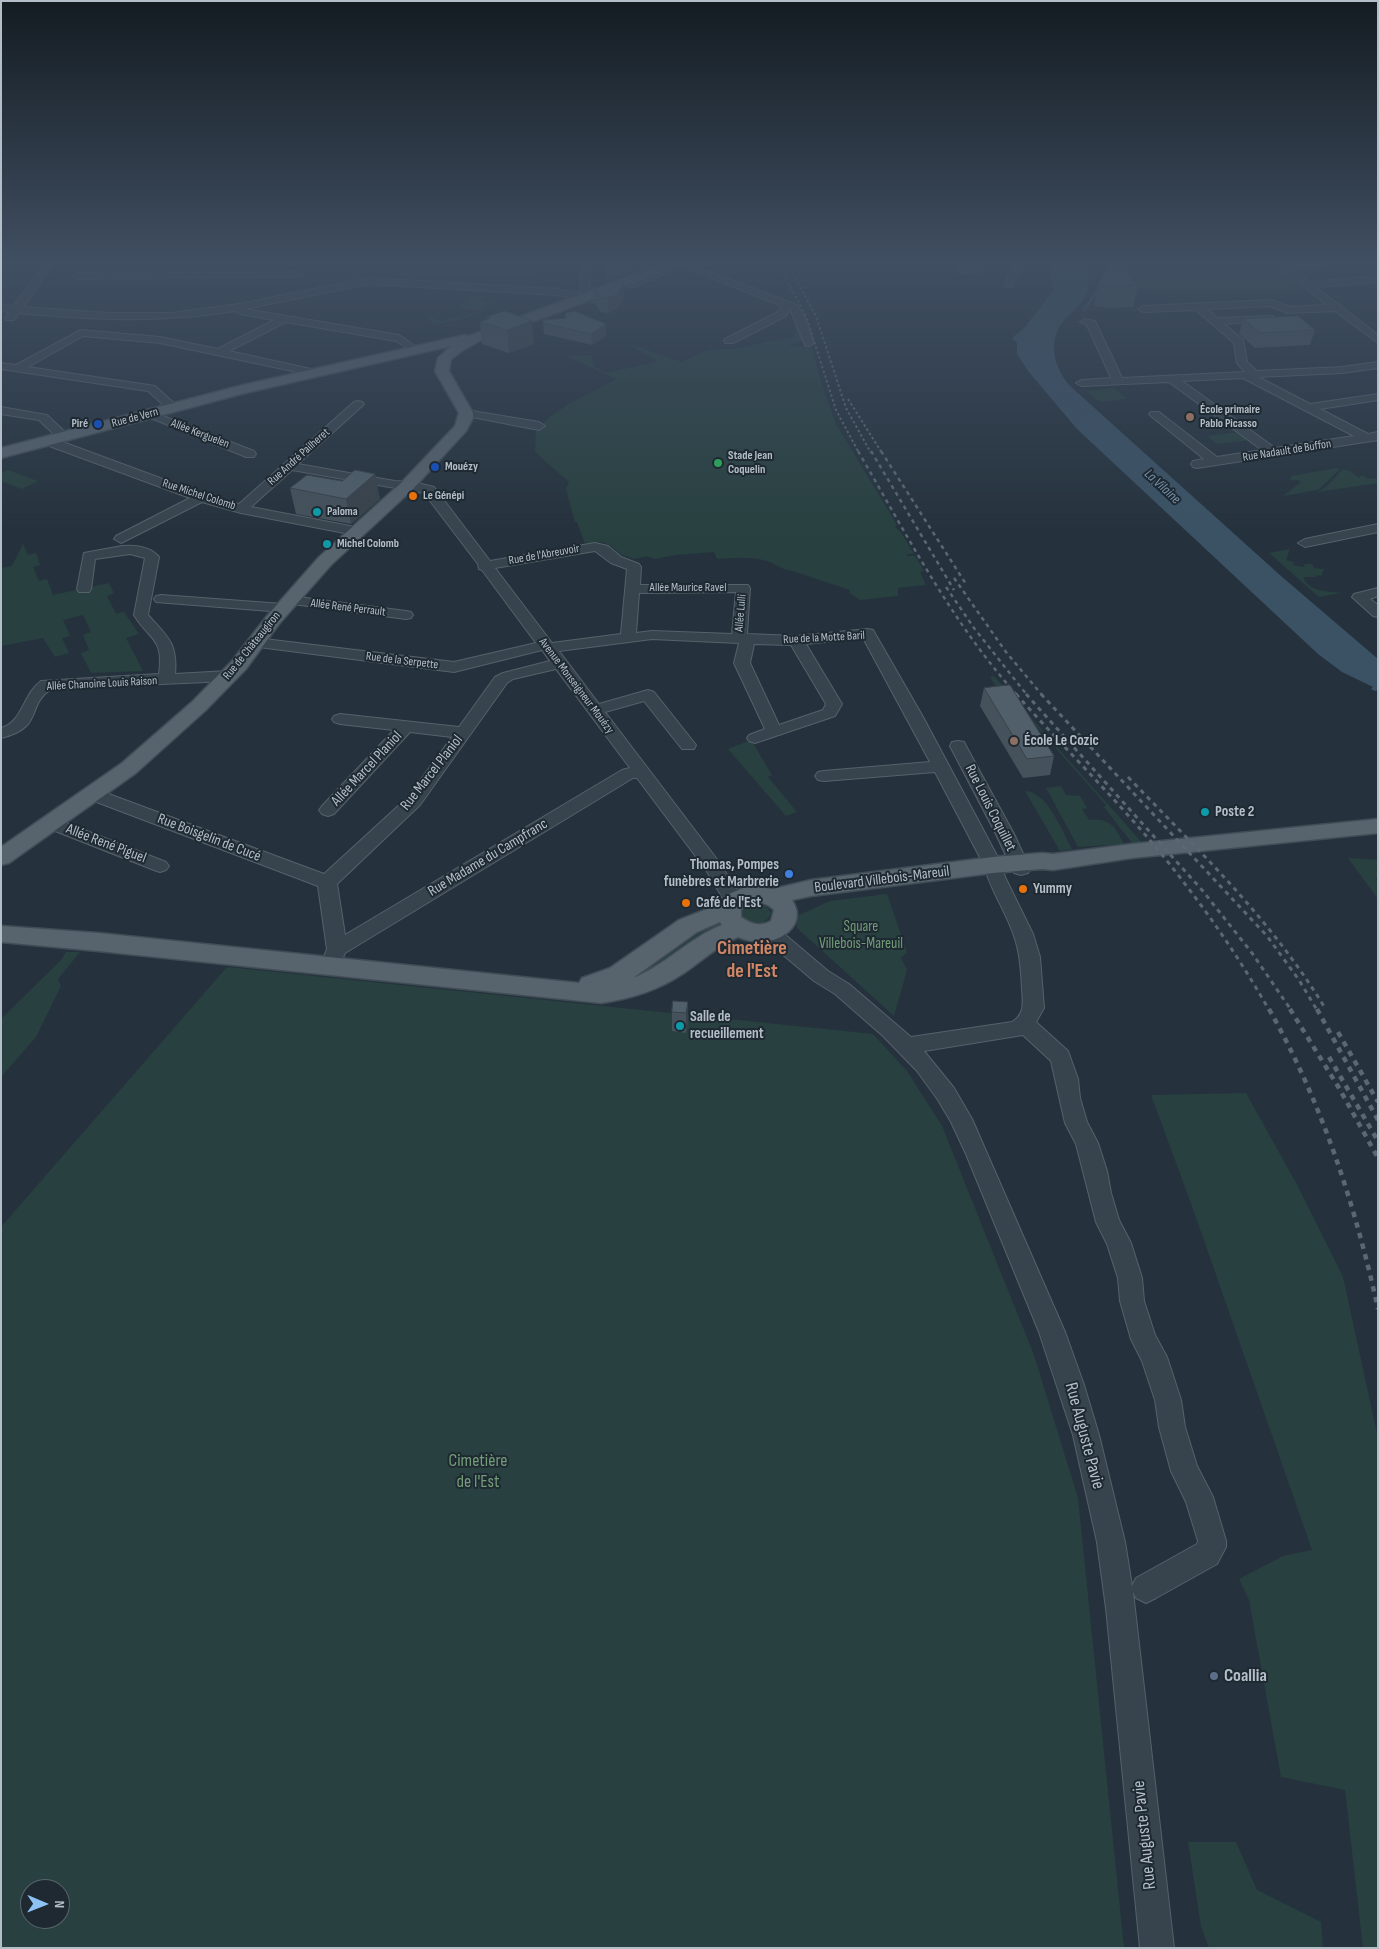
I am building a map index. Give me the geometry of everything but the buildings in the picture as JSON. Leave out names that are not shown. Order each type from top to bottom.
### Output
[{"type":"main road","name":"Rue de Vern","points":[[1,453],[243,389],[386,356]]},
{"type":"main road","points":[[448,356],[442,366],[444,374],[466,413]]},
{"type":"main road","name":"Rue de Châteaugiron","points":[[5,858],[146,754],[199,706],[228,676],[287,604],[355,531],[407,486],[461,428],[466,418],[466,413]]},
{"type":"main road","name":"Boulevard Villebois-Mareuil","points":[[777,916],[808,900],[883,885],[974,877],[994,869],[1020,866],[1045,867],[1053,862],[1150,850],[1378,826]]},
{"type":"main road","points":[[1,934],[333,957],[580,993],[601,994],[635,987],[665,973],[715,937],[733,913],[740,897],[756,894],[777,916],[750,933],[733,913]]},
{"type":"street","points":[[18,368],[39,356]]},
{"type":"street","points":[[232,356],[316,373]]},
{"type":"street","points":[[1106,356],[1118,382]]},
{"type":"street","points":[[1240,356],[1241,361],[1250,375],[1306,408],[1372,437]]},
{"type":"street","points":[[1082,383],[1342,370],[1378,365]]},
{"type":"street","points":[[1,366],[151,388],[173,408]]},
{"type":"street","points":[[1172,379],[1274,453]]},
{"type":"street","points":[[1306,408],[1378,397]]},
{"type":"street","name":"Rue André Pailheret","points":[[241,509],[358,404]]},
{"type":"street","points":[[1,410],[43,417],[64,437]]},
{"type":"street","points":[[466,413],[539,426]]},
{"type":"street","name":"Allée Kerguelen","points":[[150,414],[250,454]]},
{"type":"street","points":[[1155,414],[1215,462]]},
{"type":"street","name":"Rue Nadault de Buffon","points":[[1197,464],[1372,437]]},
{"type":"street","name":"Rue Michel Colomb","points":[[48,441],[201,498],[241,509],[355,531]]},
{"type":"street","name":"Avenue Monseigneur Mouézy","points":[[289,466],[429,490],[484,566],[560,663],[713,866],[733,913]]},
{"type":"street","points":[[121,539],[201,498]]},
{"type":"street","points":[[1305,543],[1378,528]]},
{"type":"street","name":"Rue de l'Abreuvoir","points":[[484,566],[595,547],[602,549],[616,560],[634,567],[633,589]]},
{"type":"street","points":[[84,589],[89,556],[111,550],[135,550],[147,553],[152,557],[141,615],[164,639],[169,656],[166,680]]},
{"type":"street","name":"Allée Maurice Ravel","points":[[633,589],[743,588]]},
{"type":"street","name":"Allée Lulli","points":[[743,588],[742,663],[773,730]]},
{"type":"street","points":[[628,638],[633,589]]},
{"type":"street","points":[[1378,592],[1359,597],[1378,613]]},
{"type":"street","name":"Allée René Perrault","points":[[161,599],[287,604],[406,616]]},
{"type":"street","name":"Rue de la Motte Baril","points":[[547,647],[652,635],[796,641],[868,633],[941,766],[994,869],[1023,934],[1030,957],[1034,1008],[1025,1024]]},
{"type":"street","points":[[755,738],[773,730],[829,713],[834,704],[796,641]]},
{"type":"street","name":"Rue de la Serpette","points":[[256,643],[454,667],[547,647]]},
{"type":"street","name":"Rue Marcel Planiol","points":[[327,882],[414,801],[501,680],[508,676],[560,663]]},
{"type":"street","name":"Allée Chanoine Louis Raison","points":[[1,733],[14,729],[23,722],[36,692],[47,684],[228,676]]},
{"type":"street","points":[[595,710],[648,695],[688,745]]},
{"type":"street","name":"Allée Marcel Planiol","points":[[340,719],[464,733]]},
{"type":"street","name":"Allée Marcel Planiol","points":[[328,810],[406,727]]},
{"type":"street","name":"Rue Louis Coquillet","points":[[958,746],[1020,866]]},
{"type":"street","points":[[824,776],[941,766]]},
{"type":"street","name":"Rue Madame du Campfranc","points":[[333,957],[628,774],[641,772]]},
{"type":"street","name":"Rue Boisgelin de Cucé","points":[[92,794],[327,882]]},
{"type":"street","name":"Allée René Piguel","points":[[51,823],[160,866]]},
{"type":"street","points":[[327,882],[333,957]]},
{"type":"street","name":"Rue Auguste Pavie","points":[[777,916],[821,976],[842,989],[907,1046],[946,1094],[972,1142],[1040,1301],[1071,1386],[1086,1435],[1109,1533],[1121,1608],[1157,1948]]},
{"type":"street","points":[[907,1046],[1007,1032],[1025,1024],[1060,1057],[1067,1079],[1069,1098],[1076,1123],[1087,1143],[1096,1171],[1099,1193],[1108,1222],[1119,1244],[1130,1278],[1132,1301],[1141,1331],[1156,1362],[1168,1400],[1172,1428],[1185,1471],[1201,1503],[1212,1540],[1210,1552],[1146,1588]]},
{"type":"green space","name":"Stade Jean Coquelin","points":[[566,356],[592,356],[594,366],[605,373],[655,362],[656,360],[649,356],[664,356],[681,362],[694,356],[815,356],[820,379],[836,424],[897,525],[895,526],[914,554],[907,554],[907,556],[915,556],[924,571],[920,572],[926,585],[898,588],[898,596],[860,600],[849,593],[850,590],[761,559],[717,559],[714,552],[675,555],[655,559],[647,556],[634,559],[620,554],[610,545],[601,542],[585,544],[577,522],[575,522],[566,489],[569,482],[535,452],[536,431],[548,418],[570,403],[616,379]]},
{"type":"green space","points":[[1114,388],[1127,399],[1100,402],[1086,391]]},
{"type":"green space","points":[[1241,432],[1252,440],[1217,444],[1207,436]]},
{"type":"green space","points":[[1340,469],[1318,490],[1283,496],[1301,482],[1290,480],[1291,476]]},
{"type":"green space","points":[[1343,469],[1350,471],[1359,478],[1362,475],[1369,479],[1378,478],[1378,483],[1317,492],[1326,487]]},
{"type":"green space","points":[[8,470],[38,481],[22,489],[1,481],[1,473]]},
{"type":"green space","points":[[23,544],[28,555],[36,553],[40,565],[33,567],[39,581],[47,579],[53,595],[109,583],[114,593],[107,596],[116,614],[124,612],[139,634],[126,638],[143,671],[91,673],[81,653],[89,650],[83,635],[91,632],[83,615],[63,620],[70,636],[62,638],[69,653],[55,657],[43,638],[1,646],[1,568],[12,566]]},
{"type":"green space","points":[[1290,549],[1286,560],[1294,562],[1293,565],[1304,567],[1305,564],[1312,564],[1314,568],[1324,569],[1321,576],[1303,577],[1309,586],[1319,590],[1341,593],[1319,597],[1269,553]]},
{"type":"green space","points":[[994,676],[1144,845],[1132,843],[1104,807],[1106,805],[1015,702],[1006,703],[990,677]]},
{"type":"green space","points":[[751,740],[772,775],[768,777],[797,812],[786,816],[728,749]]},
{"type":"green space","points":[[1061,786],[1066,795],[1080,796],[1087,808],[1082,809],[1089,820],[1102,820],[1111,824],[1124,844],[1078,847],[1046,788]]},
{"type":"green space","points":[[1025,791],[1041,798],[1047,805],[1059,823],[1072,849],[1060,851]]},
{"type":"green space","points":[[1348,858],[1378,860],[1378,878],[1375,878],[1378,882],[1378,899]]},
{"type":"green space","name":"Square Villebois-Mareuil","points":[[887,894],[907,952],[901,958],[907,970],[894,1016],[797,928],[797,916],[830,901]]},
{"type":"green space","points":[[751,903],[758,903],[768,908],[771,913],[766,921],[754,923],[742,918],[741,910]]},
{"type":"green space","points":[[713,919],[719,928],[652,974],[601,987]]},
{"type":"green space","points":[[66,952],[80,952],[58,979],[61,986],[36,1037],[1,1077],[1,1019],[61,960]]},
{"type":"green space","name":"Cimetière de l'Est","points":[[227,967],[873,1034],[907,1071],[942,1126],[1034,1355],[1078,1498],[1124,1948],[1,1948],[1,1227]]},
{"type":"green space","points":[[1246,1093],[1295,1181],[1343,1277],[1378,1438],[1378,1948],[1363,1948],[1345,1790],[1281,1777],[1249,1600],[1239,1579],[1283,1556],[1312,1550],[1192,1206],[1151,1095]]},
{"type":"green space","points":[[1188,1842],[1236,1842],[1257,1890],[1321,1922],[1323,1948],[1209,1948],[1201,1926]]},
{"type":"water","name":"La Vilaine","points":[[1018,356],[1055,356],[1059,369],[1069,385],[1281,576],[1378,659],[1378,690],[1371,689],[1373,687],[1342,672],[1318,654],[1077,429],[1028,371]]},
{"type":"railway","points":[[819,356],[836,410],[859,453]]},
{"type":"railway","points":[[829,356],[846,408],[871,453]]},
{"type":"railway","points":[[848,399],[882,453]]},
{"type":"railway","points":[[858,451],[951,608],[1017,695]]},
{"type":"railway","points":[[871,451],[954,590]]},
{"type":"railway","points":[[881,451],[966,584]]},
{"type":"railway","points":[[954,578],[1006,652],[1042,695]]},
{"type":"railway","points":[[946,587],[974,628],[1027,695]]},
{"type":"railway","points":[[1016,694],[1145,834],[1219,930],[1269,1010]]},
{"type":"railway","points":[[1026,694],[1202,890],[1252,953],[1291,1010]]},
{"type":"railway","points":[[1041,694],[1267,936],[1299,980],[1317,1010]]},
{"type":"railway","points":[[1128,777],[1207,859],[1257,915],[1304,975],[1325,1008]]},
{"type":"railway","points":[[1269,1009],[1305,1081],[1335,1155],[1359,1231],[1378,1309]]},
{"type":"railway","points":[[1290,1009],[1339,1088],[1378,1158]]},
{"type":"railway","points":[[1317,1009],[1378,1120]]},
{"type":"railway","points":[[1338,1032],[1378,1102]]},
{"type":"railway","points":[[1329,1057],[1378,1141]]},
{"type":"place","name":"École primaire Pablo Picasso","points":[[1190,417]]},
{"type":"place","name":"Piré","points":[[98,424]]},
{"type":"place","name":"Stade Jean Coquelin","points":[[718,463]]},
{"type":"place","name":"Mouézy","points":[[435,467]]},
{"type":"place","name":"Le Génépi","points":[[413,496]]},
{"type":"place","name":"Paloma","points":[[317,512]]},
{"type":"place","name":"Michel Colomb","points":[[327,544]]},
{"type":"place","name":"École Le Cozic","points":[[1014,741]]},
{"type":"place","name":"Poste 2","points":[[1205,812]]},
{"type":"place","name":"Thomas, Pompes funèbres et Marbrerie","points":[[789,874]]},
{"type":"place","name":"Yummy","points":[[1023,889]]},
{"type":"place","name":"Café de l'Est","points":[[686,903]]},
{"type":"place","name":"Salle de recueillement","points":[[680,1026]]},
{"type":"place","name":"Coallia","points":[[1214,1676]]},
{"type":"district","name":"Cimetière de l'Est","points":[[752,960]]}]
